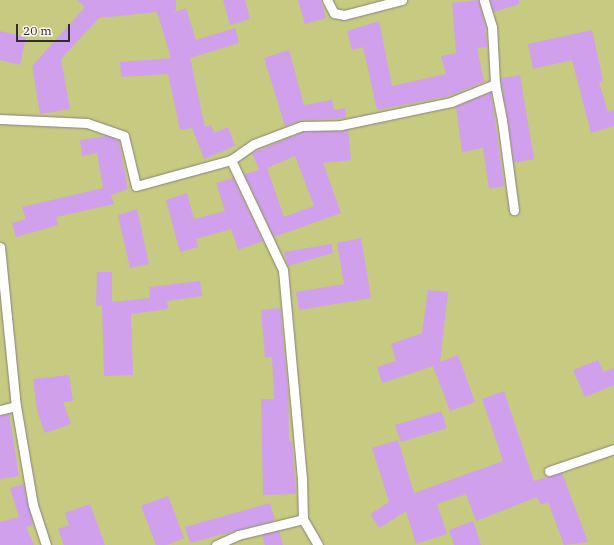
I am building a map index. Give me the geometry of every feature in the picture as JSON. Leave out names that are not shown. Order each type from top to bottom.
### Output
[{"type":"lane","points":[[327,0],[334,13],[344,15],[402,0]]},
{"type":"lane","points":[[484,0],[492,27],[495,84],[502,120],[514,210]]},
{"type":"lane","points":[[0,119],[87,123],[124,136],[136,186],[231,160],[254,144],[302,126],[341,125],[451,102],[495,84]]},
{"type":"lane","points":[[231,160],[283,270],[302,479],[303,519],[318,545]]},
{"type":"lane","points":[[0,247],[16,406],[33,505],[46,545]]},
{"type":"lane","points":[[0,410],[16,406]]},
{"type":"lane","points":[[549,471],[614,449]]},
{"type":"lane","points":[[216,545],[238,535],[303,519]]},
{"type":"green space","points":[[0,0],[614,0],[614,545],[0,545]]},
{"type":"building","points":[[77,0],[176,0],[176,10],[172,13],[186,8],[196,40],[235,28],[239,43],[190,58],[205,127],[211,125],[214,133],[228,127],[235,146],[204,159],[192,128],[180,130],[168,74],[121,77],[120,62],[171,58],[157,12],[99,18],[61,59],[70,109],[40,114],[32,66],[85,7]]},
{"type":"building","points":[[223,0],[245,0],[250,19],[230,25]]},
{"type":"building","points":[[298,0],[321,0],[326,18],[305,24]]},
{"type":"building","points":[[478,0],[485,24],[487,47],[477,48],[484,81],[488,80],[449,96],[377,110],[363,47],[352,50],[347,31],[379,21],[392,86],[446,74],[441,56],[456,53],[452,3]]},
{"type":"building","points":[[490,0],[519,0],[519,4],[494,12]]},
{"type":"building","points":[[592,30],[603,81],[599,82],[608,112],[614,110],[614,126],[591,133],[572,60],[533,69],[528,44]]},
{"type":"building","points":[[0,31],[26,37],[20,65],[0,60]]},
{"type":"building","points":[[289,50],[304,105],[332,100],[334,110],[345,108],[346,118],[302,120],[285,126],[264,58]]},
{"type":"building","points":[[520,75],[534,159],[514,163],[501,78]]},
{"type":"building","points":[[491,92],[504,186],[489,189],[483,148],[462,152],[456,107]]},
{"type":"building","points":[[348,130],[351,160],[323,163],[341,213],[274,237],[244,174],[259,170],[252,153],[303,132]],"holes":[[[295,156],[314,206],[284,217],[267,168]]]},
{"type":"building","points":[[107,136],[119,141],[128,189],[111,195],[114,204],[56,217],[58,225],[16,237],[12,223],[26,219],[22,207],[103,188],[97,153],[82,156],[80,140]]},
{"type":"building","points":[[233,178],[263,241],[238,250],[231,229],[196,239],[198,247],[180,252],[166,200],[187,193],[194,219],[225,211],[216,183]]},
{"type":"building","points":[[137,209],[149,264],[130,268],[118,215]]},
{"type":"building","points":[[361,238],[371,298],[299,310],[296,292],[344,284],[337,243]]},
{"type":"building","points":[[331,244],[333,253],[288,266],[284,252]]},
{"type":"building","points":[[97,272],[112,272],[112,302],[150,298],[149,287],[200,281],[202,296],[167,301],[168,309],[131,314],[133,375],[104,376],[102,306],[96,306]]},
{"type":"building","points":[[428,290],[448,292],[440,362],[458,355],[475,402],[450,411],[433,366],[382,383],[377,367],[396,361],[391,344],[422,333]]},
{"type":"building","points":[[280,308],[288,391],[289,441],[292,441],[296,494],[263,495],[261,399],[274,399],[272,357],[265,358],[261,310]]},
{"type":"building","points":[[598,360],[604,372],[614,368],[614,385],[585,397],[573,370]]},
{"type":"building","points":[[69,375],[73,401],[63,402],[71,424],[45,433],[37,411],[33,379]]},
{"type":"building","points":[[504,391],[534,481],[562,473],[588,542],[564,545],[548,502],[541,505],[537,497],[476,521],[466,494],[437,504],[447,534],[416,544],[406,511],[379,528],[370,514],[389,502],[372,448],[398,440],[414,493],[503,461],[482,399]]},
{"type":"building","points":[[441,411],[447,428],[401,442],[395,425]]},
{"type":"building","points":[[9,414],[19,476],[0,479],[0,416]]},
{"type":"building","points":[[23,484],[33,525],[26,527],[34,545],[0,545],[0,522],[19,517],[10,488]]},
{"type":"building","points":[[168,496],[184,538],[167,545],[156,545],[141,506]]},
{"type":"building","points":[[270,503],[275,520],[190,543],[185,527]]},
{"type":"building","points":[[90,504],[105,545],[64,545],[58,529],[69,525],[65,513]]},
{"type":"building","points":[[473,521],[481,545],[454,545],[449,530]]},
{"type":"building","points":[[279,531],[283,545],[265,545],[262,535]]}]
